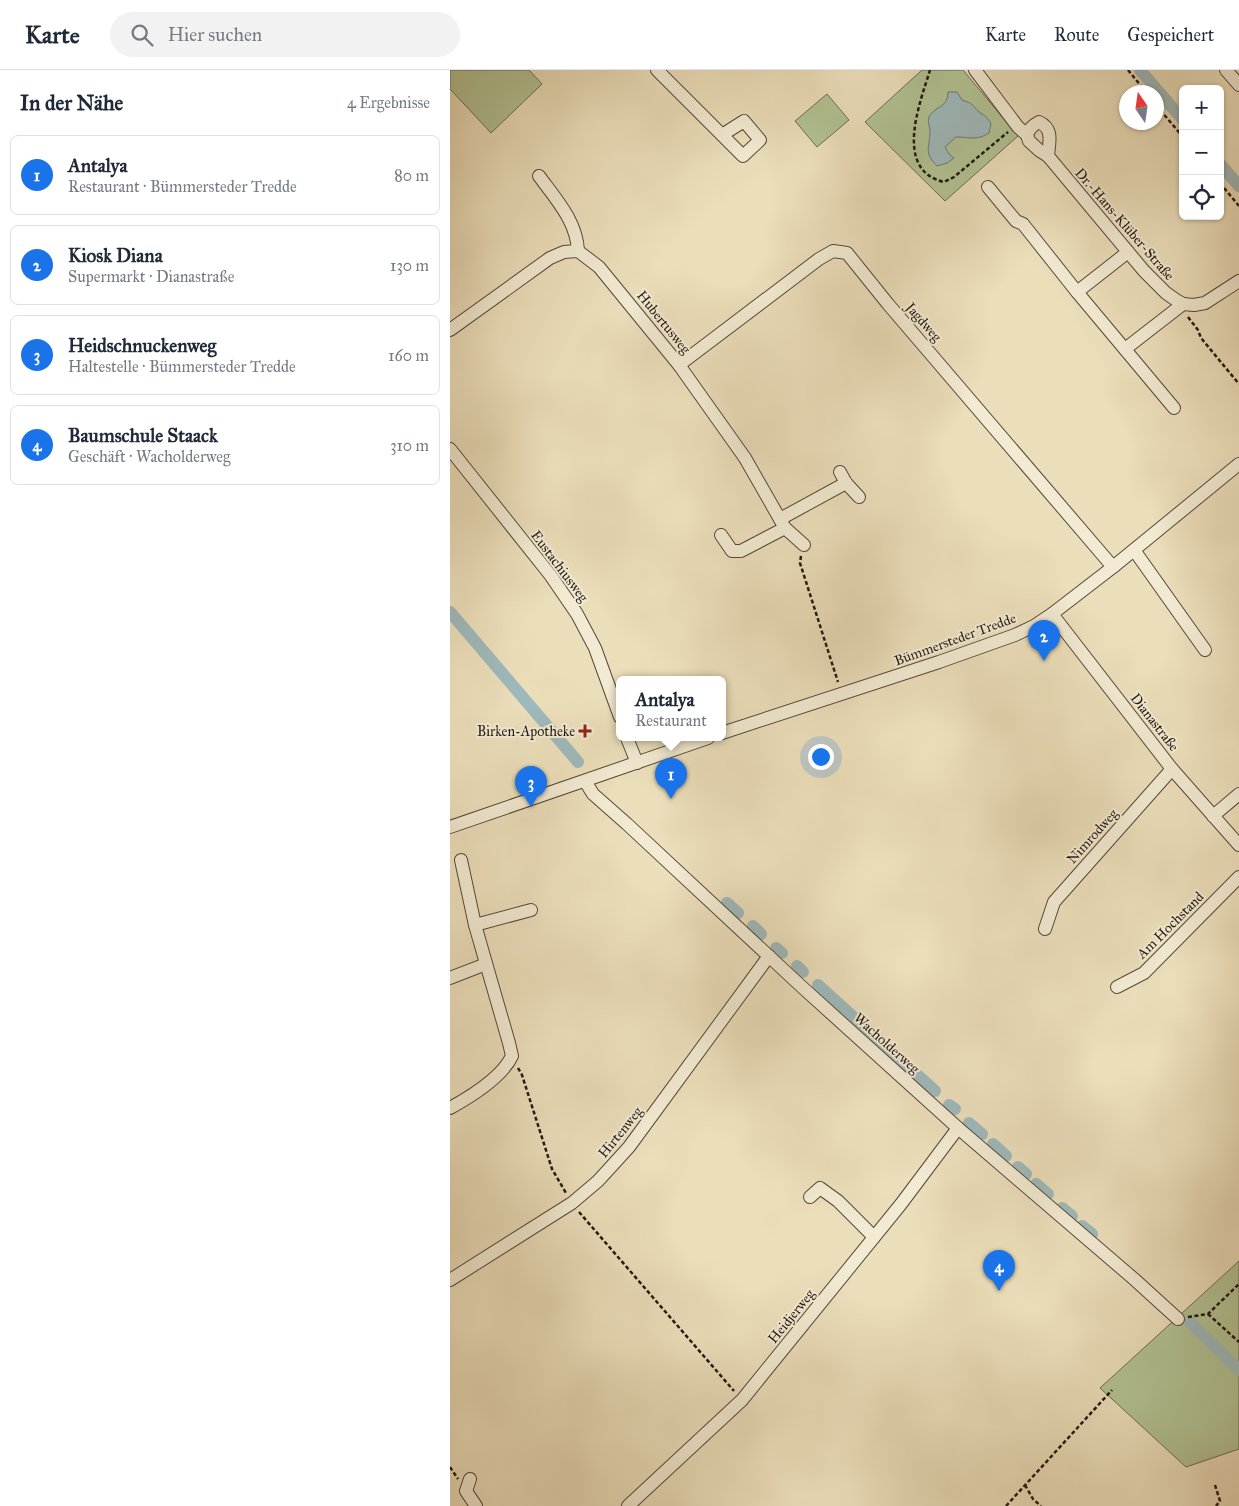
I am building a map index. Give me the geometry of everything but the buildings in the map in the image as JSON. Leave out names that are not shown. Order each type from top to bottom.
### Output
[{"type":"street","points":[[657,70],[722,135]]},
{"type":"street","name":"Dr.-Hans-Klüber-Straße","points":[[975,70],[1026,135],[1028,141],[1048,156],[1128,252],[1166,293],[1183,304]]},
{"type":"street","points":[[1226,70],[1239,85]]},
{"type":"street","points":[[1026,135],[1033,125],[1039,122],[1046,125],[1050,132],[1048,156]]},
{"type":"street","points":[[450,330],[550,258],[564,252],[578,251],[578,239],[569,217],[540,176]]},
{"type":"street","points":[[988,187],[1016,221],[1023,224],[1174,408]]},
{"type":"street","name":"Hubertusweg","points":[[578,251],[599,267],[679,364],[745,458],[782,524],[804,545]]},
{"type":"street","name":"Jagdweg","points":[[679,364],[819,259],[833,251],[847,253],[888,304],[1113,567]]},
{"type":"street","points":[[1077,292],[1128,252]]},
{"type":"street","points":[[1125,349],[1183,304],[1205,303],[1239,281]]},
{"type":"street","name":"Eustachiusweg","points":[[450,449],[551,576],[577,614],[595,648],[616,706]]},
{"type":"street","name":"Bümmersteder Tredde","points":[[726,732],[939,662],[1015,635],[1034,626],[1113,567],[1239,464]]},
{"type":"street","points":[[721,535],[732,551],[741,551],[782,524],[843,477],[859,497]]},
{"type":"street","points":[[1134,550],[1205,650]]},
{"type":"street","name":"Dianastraße","points":[[1052,614],[1172,769],[1239,845]]},
{"type":"street","points":[[629,741],[636,762]]},
{"type":"street","points":[[450,827],[699,741]]},
{"type":"street","name":"Nimrodweg","points":[[1045,929],[1054,902],[1172,769]]},
{"type":"street","name":"Wacholderweg","points":[[585,781],[593,794],[958,1128],[1134,1278],[1178,1318]]},
{"type":"street","points":[[1213,816],[1239,794]]},
{"type":"street","points":[[450,1108],[480,1089],[509,1062],[512,1056],[475,925],[461,860]]},
{"type":"street","name":"Am Hochstand","points":[[1116,987],[1144,973],[1239,877]]},
{"type":"street","points":[[475,925],[531,910]]},
{"type":"street","name":"Hirtenweg","points":[[450,1280],[572,1203],[598,1181],[629,1147],[769,956]]},
{"type":"street","points":[[450,978],[486,964]]},
{"type":"street","name":"Heidjerweg","points":[[628,1506],[742,1400],[913,1188],[958,1128]]},
{"type":"street","points":[[810,1197],[820,1188],[838,1201],[874,1237]]},
{"type":"street","points":[[470,1479],[466,1491],[476,1506]]},
{"type":"path","points":[[930,70],[916,117],[914,148],[916,159],[922,171],[935,180],[944,182],[954,176],[1007,132],[1026,135]]},
{"type":"path","points":[[1128,70],[1140,85]]},
{"type":"path","points":[[1164,114],[1179,132]]},
{"type":"path","points":[[1224,188],[1239,206]]},
{"type":"path","points":[[1183,304],[1187,316],[1198,330],[1201,338],[1239,384]]},
{"type":"path","points":[[804,545],[800,562],[842,693]]},
{"type":"path","points":[[509,1062],[516,1065],[522,1075],[552,1169],[572,1203],[742,1400]]},
{"type":"path","points":[[1178,1318],[1208,1314],[1239,1284]]},
{"type":"path","points":[[1208,1314],[1239,1342]]},
{"type":"path","points":[[1006,1506],[1112,1390]]},
{"type":"path","points":[[1025,1485],[1033,1499],[1041,1506]]},
{"type":"path","points":[[1215,1485],[1220,1501],[1216,1506]]},
{"type":"green space","points":[[450,70],[529,70],[542,84],[491,133],[450,89]]},
{"type":"green space","points":[[922,70],[963,70],[1018,136],[945,201],[865,122]]},
{"type":"green space","points":[[827,94],[849,120],[817,147],[795,121]]},
{"type":"green space","points":[[1239,1261],[1239,1449],[1186,1467],[1100,1388]]},
{"type":"water","points":[[948,92],[957,92],[962,100],[972,104],[991,124],[989,133],[981,137],[956,137],[945,147],[954,158],[947,163],[937,166],[930,157],[928,150],[930,130],[928,122],[930,115],[946,101]]},
{"type":"waterway","points":[[1140,70],[1179,115]]},
{"type":"waterway","points":[[1224,169],[1239,186]]},
{"type":"waterway","points":[[450,612],[578,762]]},
{"type":"waterway","points":[[727,903],[738,913]]},
{"type":"waterway","points":[[753,926],[761,934]]},
{"type":"waterway","points":[[776,948],[782,953]]},
{"type":"waterway","points":[[797,966],[803,972]]},
{"type":"waterway","points":[[818,985],[935,1091]]},
{"type":"waterway","points":[[949,1105],[955,1109]]},
{"type":"waterway","points":[[969,1123],[982,1134]]},
{"type":"waterway","points":[[993,1144],[1006,1156]]},
{"type":"waterway","points":[[1018,1167],[1026,1174]]},
{"type":"waterway","points":[[1036,1184],[1048,1194]]},
{"type":"waterway","points":[[1062,1208],[1072,1216]]},
{"type":"waterway","points":[[1082,1226],[1092,1234]]},
{"type":"waterway","points":[[1190,1322],[1239,1370]]},
{"type":"place","name":"Kiosk Diana","points":[[1044,661]]},
{"type":"place","name":"Birken-Apotheke","points":[[585,731]]},
{"type":"place","name":"Antalya","points":[[671,799]]},
{"type":"place","name":"Heidschnuckenweg","points":[[531,807]]},
{"type":"place","name":"Baumschule Staack","points":[[999,1291]]}]
